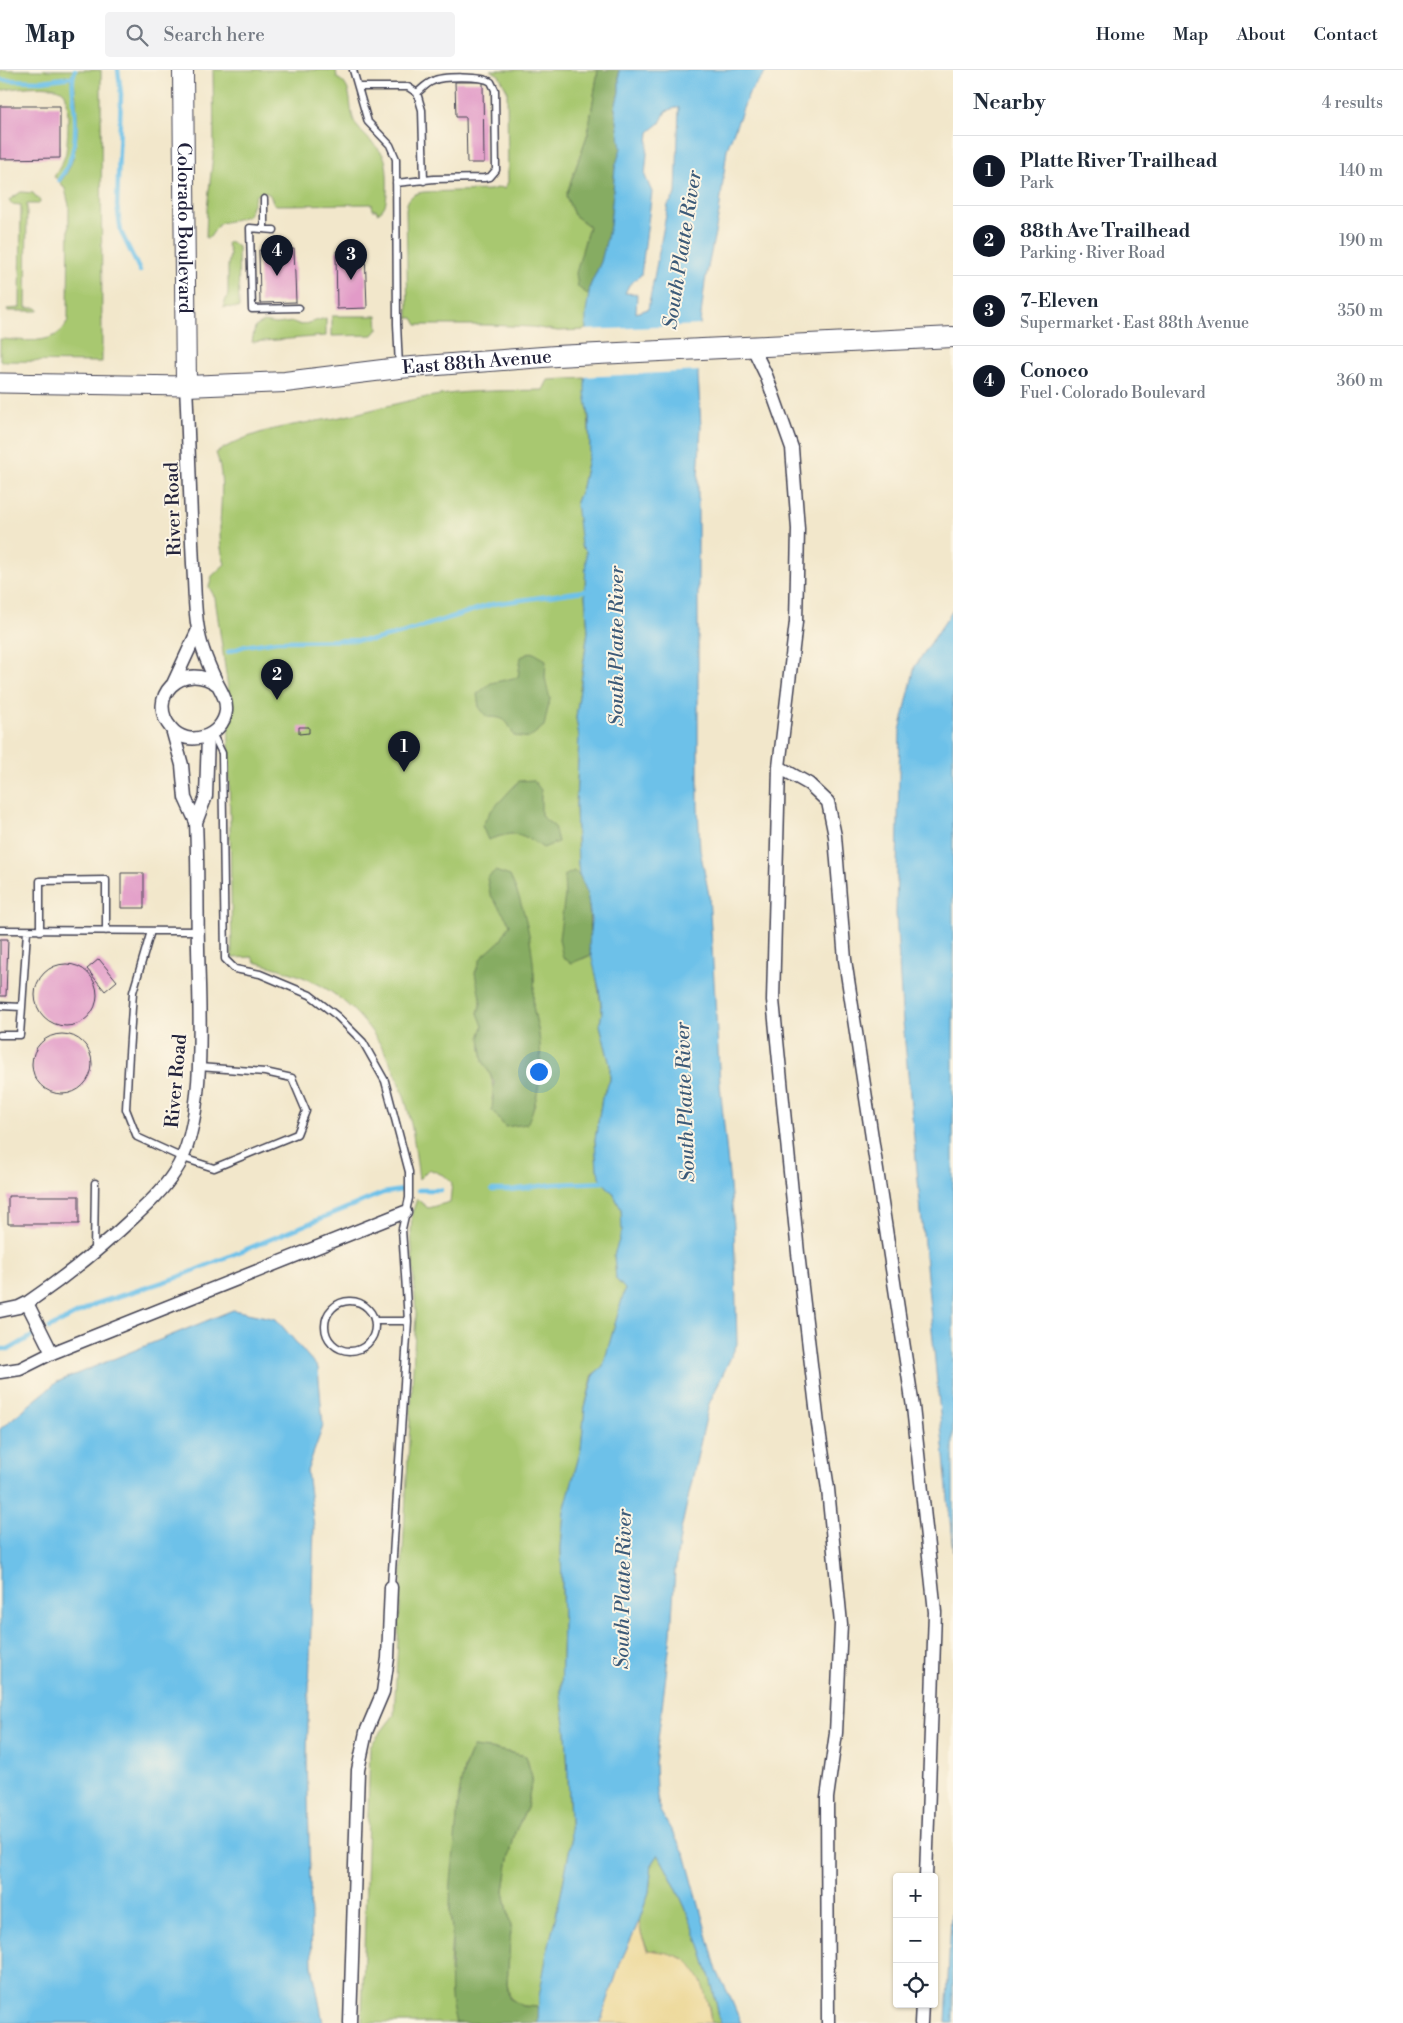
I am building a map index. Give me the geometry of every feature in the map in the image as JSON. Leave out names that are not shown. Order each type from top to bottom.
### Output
[{"type":"main road","name":"Colorado Boulevard","points":[[183,70],[186,386]]},
{"type":"main road","name":"East 88th Avenue","points":[[0,383],[186,386],[276,382],[399,368],[556,356],[953,337]]},
{"type":"street","points":[[752,346],[766,375],[792,448],[798,530],[796,622],[779,767],[773,1000],[799,1263],[818,1424],[828,1488],[841,1624],[836,1733],[827,1798],[828,2023]]},
{"type":"street","name":"River Road","points":[[186,386],[190,501],[198,630],[209,665],[218,685]]},
{"type":"street","name":"River Road","points":[[172,684],[198,630]]},
{"type":"street","points":[[196,675],[208,678],[218,685],[226,702],[226,712],[222,722],[210,735],[198,739],[188,738],[179,735],[172,729],[165,718],[163,706],[165,694],[172,684],[183,677],[196,675]]},
{"type":"street","name":"River Road","points":[[172,729],[182,765],[185,798],[196,822]]},
{"type":"street","name":"River Road","points":[[0,1311],[27,1303],[94,1253],[152,1200],[174,1173],[183,1158],[194,1121],[199,1067],[196,822],[206,796],[210,735]]},
{"type":"street","points":[[779,767],[809,784],[828,802],[835,836],[846,960],[913,1407],[936,1612],[926,1873]]},
{"type":"street","points":[[0,1372],[20,1369],[52,1352],[405,1212]]},
{"type":"street","points":[[27,1303],[52,1352]]},
{"type":"street","points":[[350,2023],[358,1770],[366,1732],[382,1692],[388,1658],[391,1587]]},
{"type":"street","points":[[921,2023],[922,2008]]},
{"type":"lane","points":[[353,70],[368,122],[394,151],[399,368]]},
{"type":"lane","points":[[396,183],[490,177],[494,174],[496,166],[495,90],[494,86],[487,79],[438,79],[429,82],[417,93]]},
{"type":"lane","points":[[358,87],[402,86],[408,87],[417,93],[421,103],[424,181]]},
{"type":"lane","points":[[264,199],[264,228]]},
{"type":"lane","points":[[274,230],[250,228],[252,309],[299,308]]},
{"type":"lane","points":[[210,735],[222,753],[224,959],[235,969],[260,974],[310,995],[337,1016],[363,1042],[385,1081],[409,1172],[409,1198],[402,1229],[408,1321],[391,1587]]},
{"type":"lane","points":[[40,931],[40,881],[106,880],[106,931]]},
{"type":"lane","points":[[0,930],[198,931]]},
{"type":"lane","points":[[0,1035],[20,1036],[27,931]]},
{"type":"lane","points":[[150,931],[133,992],[126,1109],[136,1137],[183,1158],[214,1168],[297,1134],[306,1111],[292,1078],[265,1072],[199,1067]]},
{"type":"lane","points":[[0,1006],[22,1007]]},
{"type":"lane","points":[[94,1183],[94,1253]]},
{"type":"lane","points":[[350,1301],[366,1307],[375,1321],[375,1329],[370,1342],[356,1350],[340,1349],[328,1338],[326,1321],[329,1313],[342,1303],[350,1301]]},
{"type":"lane","points":[[375,1321],[408,1321]]},
{"type":"green space","points":[[0,70],[101,70],[102,362],[0,361],[0,339],[29,341],[48,338],[63,329],[68,320],[69,205],[65,189],[60,182],[67,173],[74,153],[77,121],[75,87],[72,75],[43,80],[0,79]]},
{"type":"green space","points":[[213,70],[336,70],[337,78],[343,82],[348,92],[355,123],[385,159],[387,191],[386,203],[383,208],[377,213],[377,210],[373,210],[372,204],[277,205],[274,204],[270,195],[265,192],[256,195],[247,216],[219,224],[210,237],[206,238],[207,209],[214,146]]},
{"type":"green space","points":[[490,70],[598,70],[588,133],[566,196],[574,215],[589,226],[583,248],[578,287],[589,295],[586,330],[558,331],[532,327],[489,325],[417,325],[413,318],[408,318],[406,209],[409,199],[414,195],[424,192],[490,190],[501,187],[504,189],[508,182],[507,90],[499,75]]},
{"type":"green space","points":[[598,70],[619,70],[619,92],[615,108],[622,148],[615,168],[610,226],[601,262],[590,286],[589,295],[578,287],[576,273],[589,226],[574,215],[566,196],[588,133]]},
{"type":"green space","points":[[69,79],[71,81],[75,119],[74,145],[66,169],[58,179],[54,177],[65,156],[67,143],[68,113],[64,92],[52,87],[43,86],[0,91],[0,81]]},
{"type":"green space","points":[[21,192],[33,193],[40,201],[39,204],[27,204],[26,308],[37,308],[39,310],[37,311],[8,311],[7,309],[20,308],[21,205],[11,204],[9,200]]},
{"type":"green space","points":[[232,242],[238,247],[239,308],[223,307],[228,294],[230,254],[227,243]]},
{"type":"green space","points":[[332,316],[377,316],[378,329],[373,335],[332,336]]},
{"type":"green space","points":[[326,318],[326,336],[252,342],[255,327],[264,322],[276,324],[293,322],[301,325]]},
{"type":"green space","points":[[586,378],[590,448],[582,487],[576,502],[586,551],[585,596],[588,631],[576,718],[579,737],[576,805],[578,864],[582,881],[582,959],[591,955],[595,968],[602,1011],[600,1025],[610,1065],[610,1080],[602,1098],[595,1140],[597,1169],[602,1181],[613,1193],[621,1209],[623,1231],[614,1255],[616,1279],[625,1289],[603,1367],[593,1374],[585,1407],[581,1449],[564,1511],[561,1548],[563,1623],[561,1693],[566,1731],[571,1842],[547,1953],[539,2007],[522,2006],[510,1998],[507,1983],[511,1927],[504,1891],[515,1832],[527,1808],[532,1777],[526,1756],[473,1747],[464,1767],[459,1795],[450,1909],[452,1933],[451,1994],[456,2023],[362,2023],[370,1746],[394,1715],[416,1314],[411,1233],[412,1213],[417,1199],[428,1208],[450,1202],[452,1183],[445,1176],[429,1169],[419,1179],[411,1122],[396,1076],[378,1040],[352,1009],[320,985],[304,978],[255,962],[252,957],[232,958],[228,688],[215,598],[209,587],[212,576],[225,564],[221,551],[222,495],[220,467],[216,453],[244,438],[274,429],[453,393],[543,390],[548,380]],"holes":[[[530,948],[534,974],[533,1007],[539,1035],[492,1100],[492,1080],[481,1047],[484,1026],[478,1013],[481,1003],[481,958],[491,950]]]},
{"type":"green space","points":[[532,652],[546,660],[545,678],[550,699],[544,726],[529,738],[514,736],[507,723],[502,719],[487,717],[479,707],[477,694],[491,683],[518,677],[521,657]]},
{"type":"green space","points":[[533,780],[541,790],[541,816],[554,826],[558,842],[543,848],[528,838],[517,834],[488,840],[482,826],[490,812],[519,781]]},
{"type":"green space","points":[[495,871],[510,876],[527,924],[533,962],[533,1005],[541,1058],[538,1092],[527,1124],[505,1127],[492,1110],[494,1082],[483,1061],[480,1035],[483,1026],[478,1013],[481,1003],[475,973],[481,958],[501,940],[510,924],[490,894],[487,878]]},
{"type":"green space","points":[[574,871],[581,877],[586,886],[591,955],[572,963],[563,958],[559,939],[565,895],[564,876]]},
{"type":"green space","points":[[473,1747],[526,1756],[532,1777],[527,1808],[515,1832],[504,1891],[511,1927],[507,1983],[509,1998],[522,2006],[539,2007],[538,2023],[456,2023],[453,2012],[451,2000],[451,1879],[460,1787]]},
{"type":"green space","points":[[658,1854],[679,1894],[704,1957],[720,2023],[711,2023],[709,2005],[683,1958],[648,1950],[641,1933],[639,1921],[649,1892],[652,1863]]},
{"type":"sand","points":[[639,1921],[647,1950],[678,1956],[689,1963],[694,1969],[706,1996],[711,2023],[600,2023],[621,1961]]},
{"type":"water","name":"South Platte River","points":[[619,70],[767,70],[749,93],[727,149],[719,213],[705,282],[700,323],[698,375],[701,427],[698,478],[698,807],[700,850],[709,895],[720,1085],[734,1226],[737,1344],[709,1404],[681,1530],[675,1570],[671,1634],[655,1764],[656,1791],[660,1811],[685,1854],[717,1971],[741,2023],[720,2023],[704,1957],[679,1894],[658,1854],[652,1863],[649,1892],[639,1921],[621,1961],[600,2023],[538,2023],[539,1997],[547,1953],[571,1842],[566,1731],[561,1693],[563,1623],[561,1548],[564,1511],[581,1449],[585,1407],[594,1374],[603,1366],[625,1289],[616,1279],[614,1255],[622,1231],[621,1209],[613,1193],[602,1181],[597,1169],[595,1140],[602,1098],[610,1080],[610,1065],[600,1025],[602,1011],[599,988],[589,946],[591,920],[587,892],[579,874],[576,805],[579,737],[576,718],[588,631],[585,596],[586,551],[581,546],[576,502],[582,487],[590,448],[589,417],[585,393],[586,313],[590,286],[601,262],[610,226],[615,168],[621,148],[615,108],[619,92]],"holes":[[[679,107],[676,194],[668,205],[648,309],[636,313],[637,294],[625,293],[629,285],[641,275],[652,192],[645,176],[649,132],[660,123],[666,111]]]},
{"type":"water","points":[[953,610],[953,1552],[902,1011],[896,914],[900,731],[915,666]]},
{"type":"water","points":[[233,1310],[276,1319],[318,1368],[323,1426],[307,1471],[314,1527],[307,1755],[312,1965],[323,2023],[0,2023],[0,1429],[57,1382]]},
{"type":"water","points":[[953,1873],[953,2023],[946,2023]]},
{"type":"pier","points":[[702,325],[701,371],[583,377],[584,330]]},
{"type":"building","points":[[455,82],[483,82],[484,163],[467,163],[466,117],[456,117]]},
{"type":"building","points":[[0,106],[60,106],[60,158],[0,159]]},
{"type":"building","points":[[294,249],[296,302],[260,303],[259,250]]},
{"type":"building","points":[[365,250],[367,308],[337,309],[336,251]]},
{"type":"building","points":[[299,727],[309,727],[309,733],[299,734]]},
{"type":"building","points":[[121,873],[144,873],[144,908],[121,908]]},
{"type":"building","points":[[0,939],[8,939],[6,996],[0,996]]},
{"type":"building","points":[[99,959],[117,981],[105,991],[87,969]]},
{"type":"building","points":[[66,964],[78,967],[88,973],[94,983],[97,995],[94,1007],[88,1017],[78,1023],[66,1026],[54,1023],[44,1017],[38,1007],[35,995],[38,983],[44,973],[54,967]]},
{"type":"building","points":[[56,1034],[68,1034],[79,1039],[87,1047],[92,1058],[90,1076],[79,1089],[68,1094],[56,1094],[45,1089],[37,1081],[32,1070],[32,1058],[37,1047],[45,1039]]},
{"type":"building","points":[[8,1196],[79,1196],[79,1224],[8,1224]]},
{"type":"waterway","points":[[59,180],[69,162],[74,142],[73,78],[75,70]]},
{"type":"waterway","points":[[118,70],[121,94],[117,206],[121,232],[140,271]]},
{"type":"waterway","points":[[0,80],[42,81],[72,77]]},
{"type":"waterway","points":[[228,652],[245,646],[277,641],[373,640],[402,633],[493,604],[591,590]]},
{"type":"waterway","points":[[492,1190],[511,1190],[554,1184],[608,1182]]},
{"type":"waterway","points":[[49,1328],[98,1303],[176,1278],[383,1193],[402,1190]]},
{"type":"waterway","points":[[418,1190],[441,1190]]},
{"type":"waterway","points":[[0,1349],[10,1349],[34,1335]]},
{"type":"place","name":"Conoco","points":[[277,276]]},
{"type":"place","name":"7-Eleven","points":[[351,280]]},
{"type":"place","name":"88th Ave Trailhead","points":[[277,700]]},
{"type":"place","name":"Platte River Trailhead","points":[[404,772]]}]
